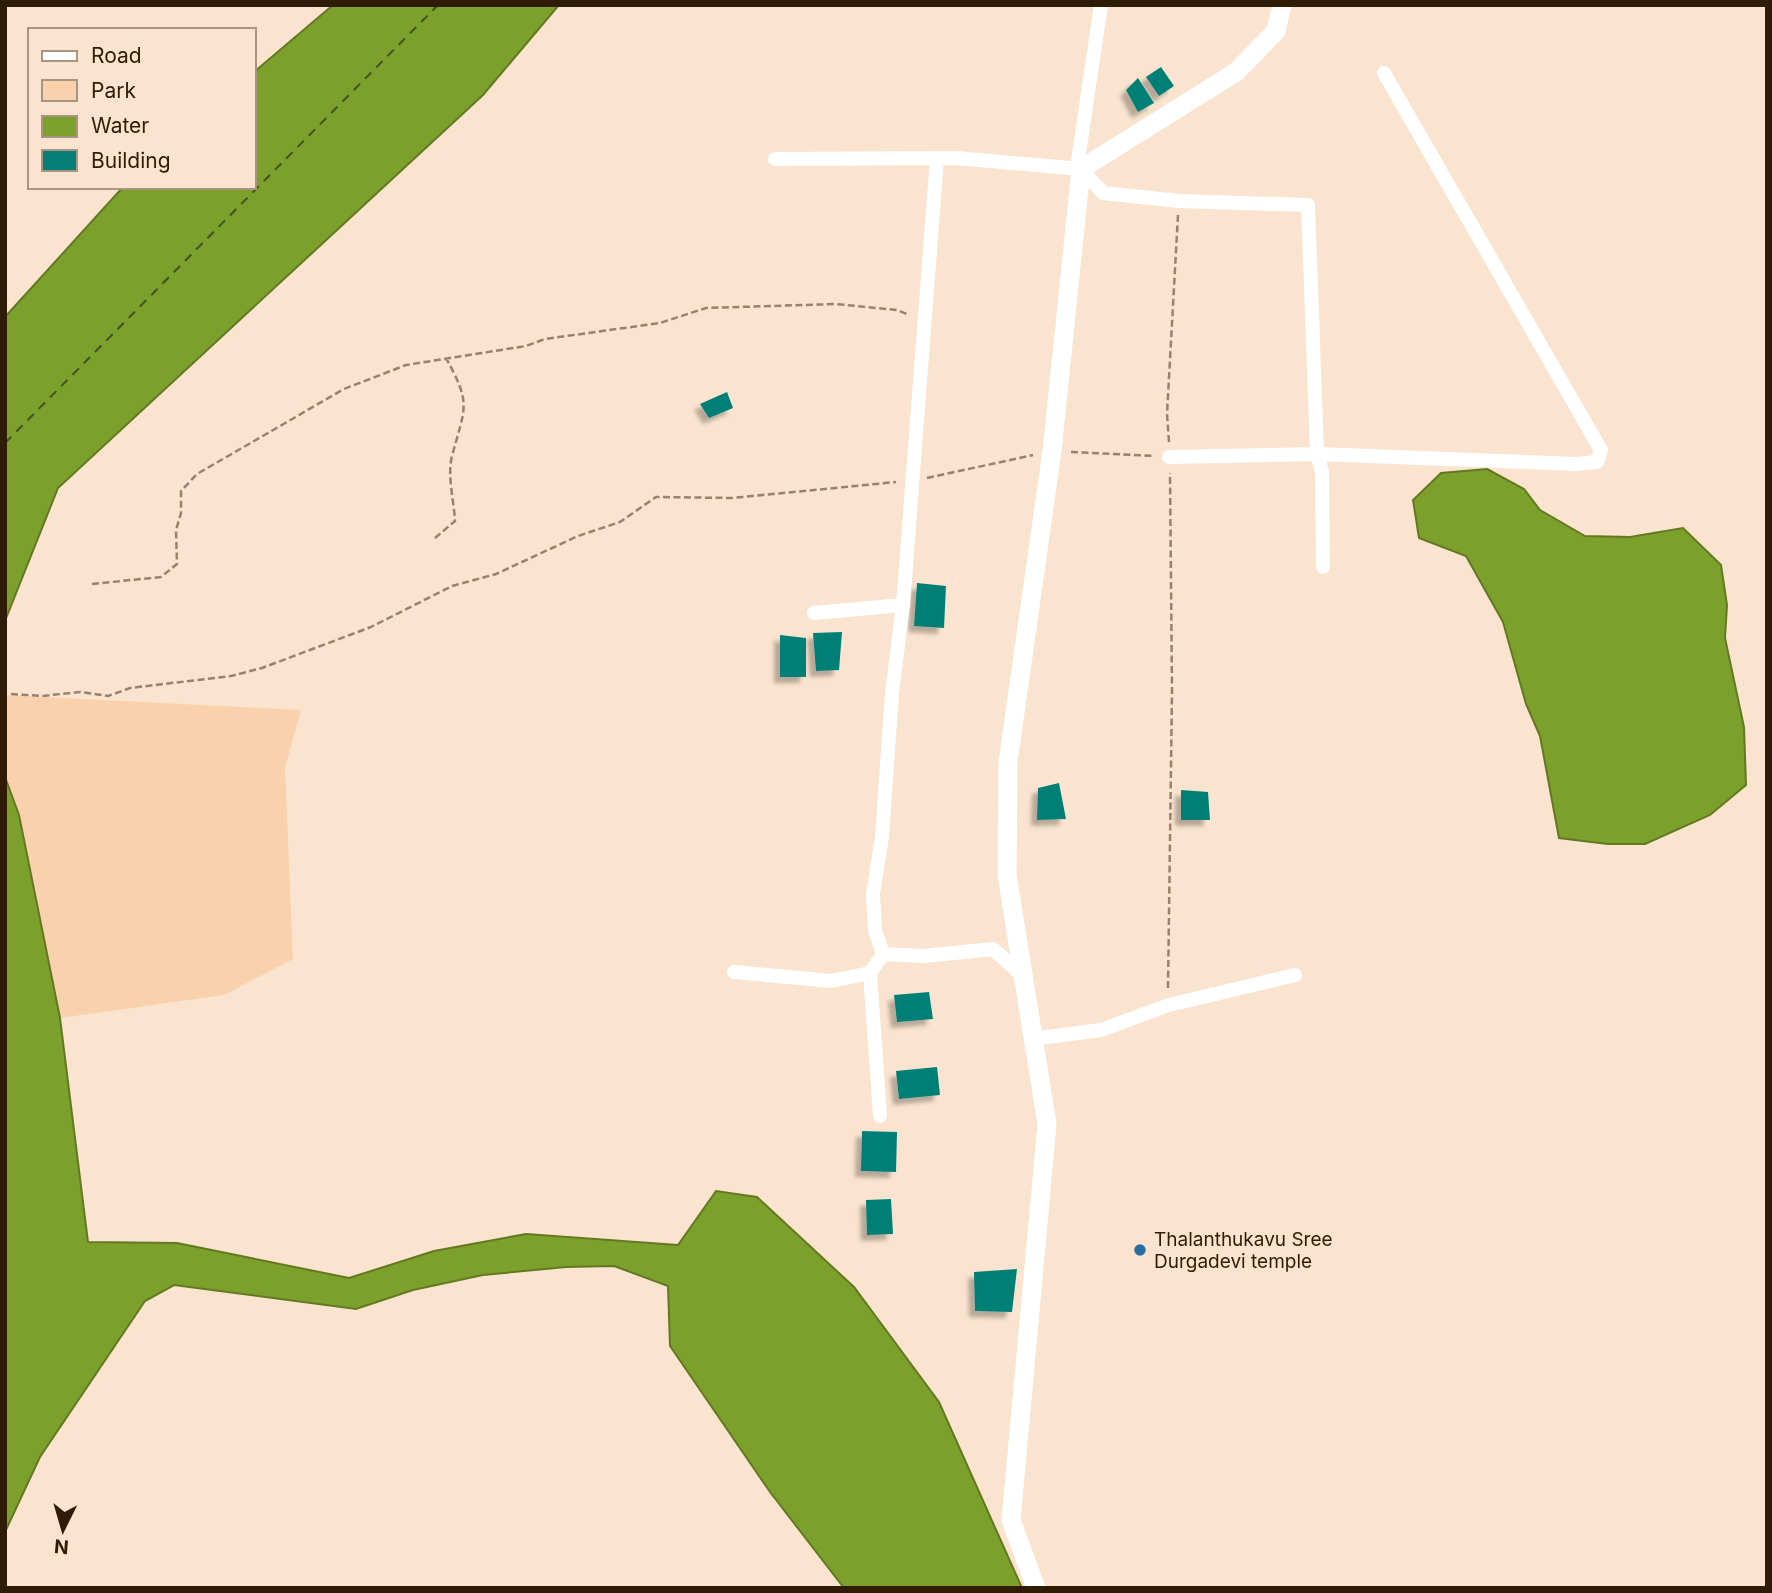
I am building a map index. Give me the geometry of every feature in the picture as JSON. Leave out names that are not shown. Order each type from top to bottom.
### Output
[{"type":"main road","points":[[1036,1588],[1011,1520],[1046,1124],[1007,875],[1008,762],[1052,451],[1081,169],[1236,72],[1276,31],[1282,5]]},
{"type":"street","points":[[1101,5],[1078,160],[1081,169],[1103,193],[1179,201],[1308,205],[1317,454],[1322,472],[1323,567]]},
{"type":"street","points":[[1169,457],[1317,454],[1576,464],[1597,462],[1601,450],[1384,74]]},
{"type":"street","points":[[775,159],[937,158],[1081,169]]},
{"type":"street","points":[[883,954],[875,930],[873,894],[882,837],[892,693],[903,605],[937,158]]},
{"type":"street","points":[[814,613],[903,605]]},
{"type":"street","points":[[883,954],[924,956],[993,949],[1023,976]]},
{"type":"street","points":[[880,1116],[870,973],[883,954]]},
{"type":"street","points":[[734,972],[831,981],[870,973]]},
{"type":"street","points":[[1032,1039],[1101,1030],[1169,1005],[1295,975]]},
{"type":"path","points":[[1169,1005],[1172,691],[1167,414],[1179,201]]},
{"type":"path","points":[[92,584],[162,577],[177,564],[176,530],[181,513],[181,491],[215,461],[368,378],[406,365],[660,323],[706,308],[836,304],[897,310],[925,322]]},
{"type":"path","points":[[435,538],[455,521],[451,457],[459,440],[464,400],[446,358]]},
{"type":"path","points":[[11,694],[42,696],[80,692],[107,695],[140,686],[231,676],[262,668],[372,627],[452,586],[496,573],[578,536],[620,522],[656,497],[732,498],[912,481]]},
{"type":"green space","points":[[5,695],[301,710],[285,768],[293,959],[224,995],[60,1018],[19,815],[5,777]]},
{"type":"water","points":[[333,5],[559,5],[483,95],[58,488],[5,621],[5,317],[121,189],[256,189],[256,70]]},
{"type":"water","points":[[1487,469],[1524,489],[1540,510],[1585,536],[1630,537],[1683,528],[1721,565],[1727,605],[1725,638],[1744,727],[1746,785],[1710,815],[1645,844],[1608,844],[1559,838],[1540,736],[1526,704],[1503,622],[1466,556],[1419,538],[1413,500],[1441,473]]},
{"type":"water","points":[[5,777],[19,815],[60,1018],[88,1242],[177,1243],[349,1278],[434,1251],[526,1234],[678,1245],[716,1191],[757,1197],[854,1287],[939,1402],[1022,1588],[844,1588],[770,1492],[670,1346],[668,1286],[614,1266],[566,1267],[483,1275],[413,1290],[356,1309],[174,1285],[145,1301],[40,1457],[5,1532]]},
{"type":"building","points":[[1161,67],[1174,86],[1159,96],[1146,77]]},
{"type":"building","points":[[1138,78],[1154,103],[1138,112],[1126,90]]},
{"type":"building","points":[[727,392],[733,408],[709,418],[700,404]]},
{"type":"building","points":[[917,583],[946,586],[944,628],[914,626]]},
{"type":"building","points":[[842,632],[839,670],[816,671],[813,633]]},
{"type":"building","points":[[780,635],[806,638],[806,677],[780,677]]},
{"type":"building","points":[[1059,783],[1066,819],[1037,820],[1038,788]]},
{"type":"building","points":[[1181,790],[1208,792],[1210,820],[1181,820]]},
{"type":"building","points":[[929,992],[933,1019],[897,1022],[894,995]]},
{"type":"building","points":[[937,1067],[940,1095],[899,1099],[896,1071]]},
{"type":"building","points":[[862,1131],[897,1132],[896,1172],[861,1171]]},
{"type":"building","points":[[891,1199],[893,1234],[867,1235],[866,1200]]},
{"type":"building","points":[[1017,1269],[1012,1312],[975,1311],[974,1272]]},
{"type":"ferry route","points":[[5,443],[438,5]]},
{"type":"place","name":"Thalanthukavu Sree Durgadevi temple","points":[[1140,1250]]}]
